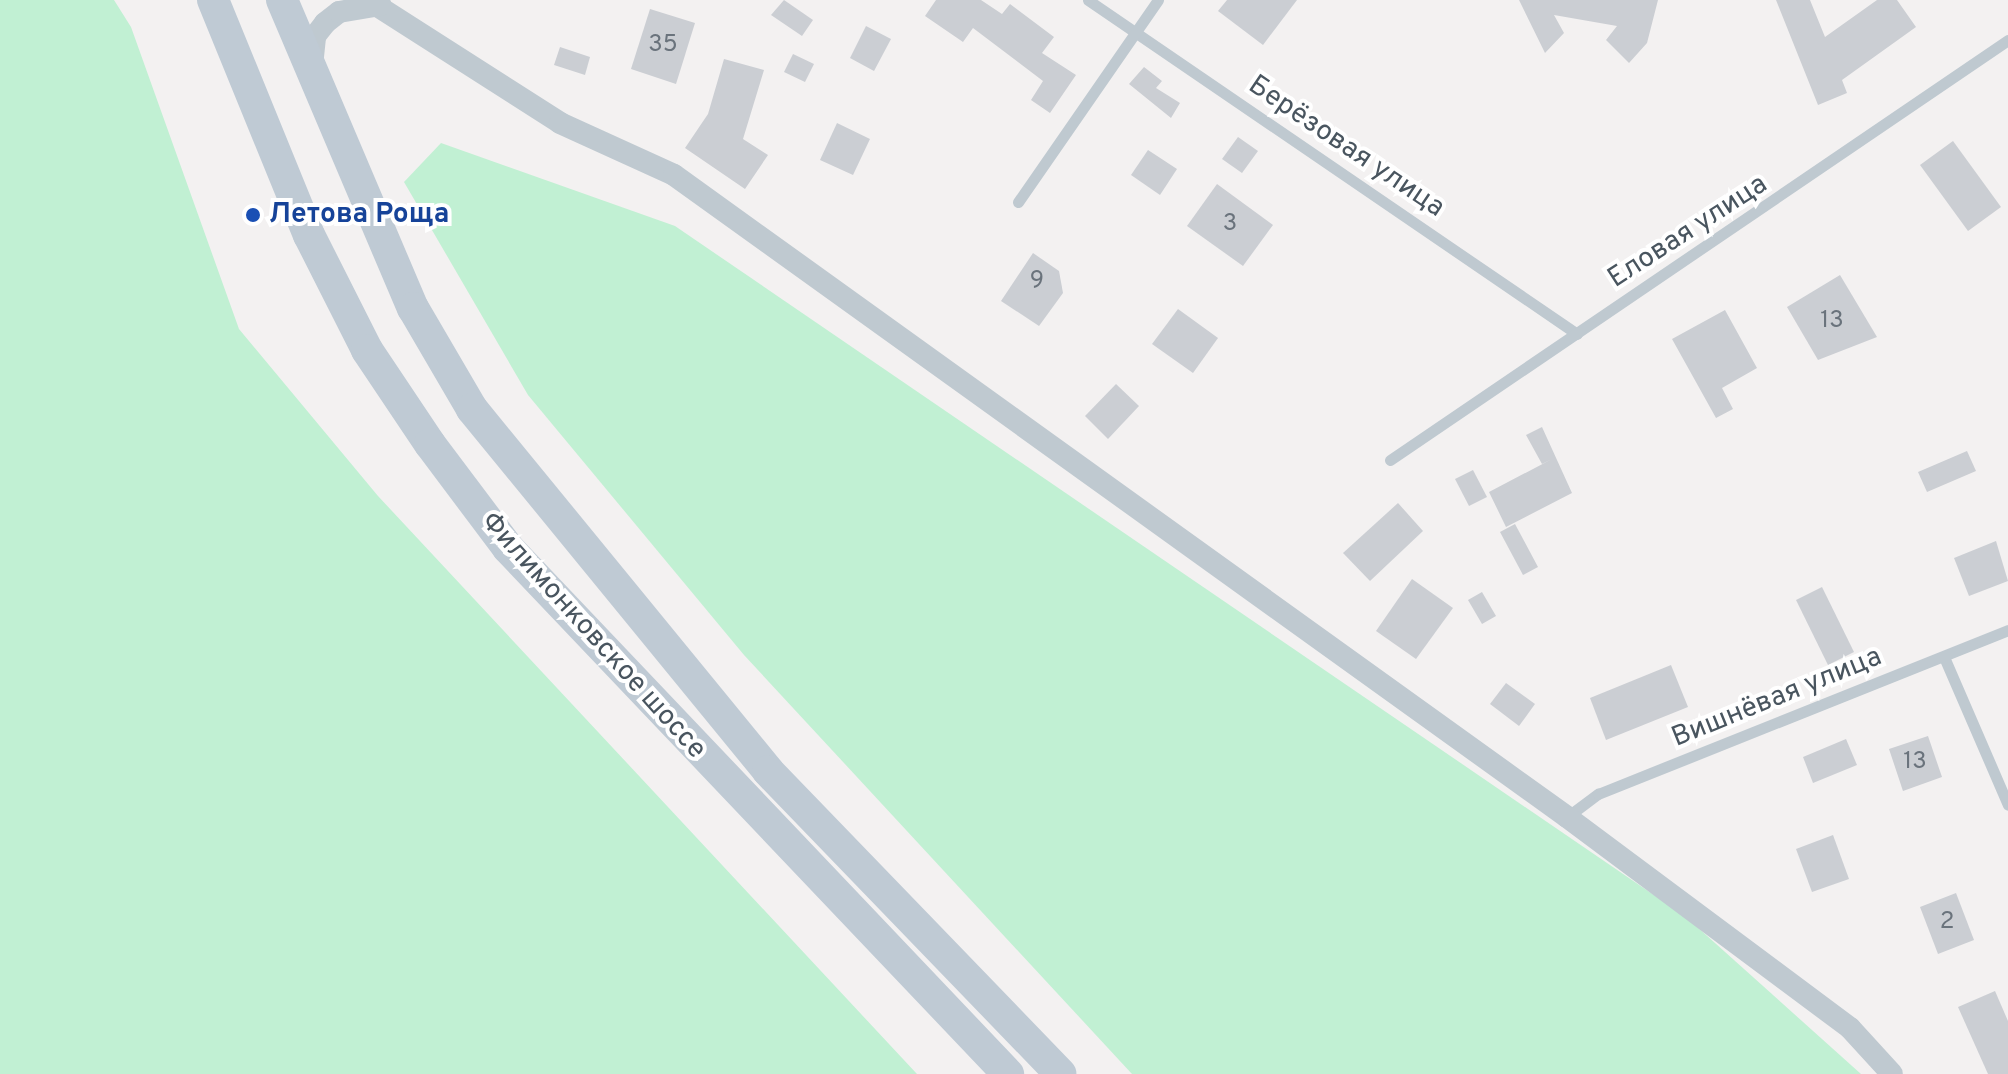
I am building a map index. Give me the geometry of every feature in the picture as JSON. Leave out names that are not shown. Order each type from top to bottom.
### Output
[{"type":"main road","name":"Филимонковское шоссе","points":[[213,0],[309,235],[367,350],[430,444],[508,548],[1008,1074]]},
{"type":"main road","name":"Филимонковское шоссе","points":[[282,0],[312,81],[413,308],[472,409],[768,771],[1061,1074]]},
{"type":"street","points":[[312,81],[315,36],[325,23],[339,12],[374,3],[560,123],[674,175],[1567,817],[1850,1028],[1892,1074]]},
{"type":"lane","name":"Берёзовая улица","points":[[1088,0],[1577,334]]},
{"type":"lane","points":[[1018,202],[1158,0]]},
{"type":"lane","name":"Еловая улица","points":[[1390,460],[2008,40]]},
{"type":"lane","name":"Вишнёвая улица","points":[[1567,817],[1598,794],[2008,630]]},
{"type":"lane","points":[[1944,657],[2008,805]]},
{"type":"green space","points":[[0,0],[114,0],[131,27],[239,329],[378,496],[917,1074],[0,1074]]},
{"type":"green space","points":[[441,143],[675,226],[1686,917],[1861,1074],[1132,1074],[744,655],[528,395],[404,182]]},
{"type":"building","points":[[784,0],[813,20],[802,36],[771,15]]},
{"type":"building","points":[[936,0],[981,0],[1002,14],[1010,4],[1054,37],[1042,53],[1076,75],[1050,113],[1031,100],[1043,81],[973,28],[963,42],[925,16]]},
{"type":"building","points":[[1227,0],[1297,0],[1263,45],[1218,11]]},
{"type":"building","points":[[1519,0],[1658,0],[1647,43],[1629,63],[1606,40],[1617,26],[1554,15],[1564,33],[1545,53]]},
{"type":"building","points":[[1776,0],[1810,0],[1825,37],[1877,0],[1897,0],[1916,27],[1842,80],[1847,93],[1818,105]]},
{"type":"building","points":[[650,9],[695,23],[676,84],[631,69]]},
{"type":"building","points":[[866,26],[891,39],[874,71],[850,58]]},
{"type":"building","points":[[560,47],[590,57],[585,75],[554,65]]},
{"type":"building","points":[[793,54],[814,64],[805,82],[784,72]]},
{"type":"building","points":[[724,59],[764,70],[743,139],[768,155],[745,189],[685,148],[708,114]]},
{"type":"building","points":[[1144,67],[1162,81],[1156,88],[1180,103],[1171,118],[1129,84]]},
{"type":"building","points":[[837,123],[870,139],[853,175],[820,160]]},
{"type":"building","points":[[1238,137],[1258,151],[1242,173],[1222,159]]},
{"type":"building","points":[[1953,141],[2001,207],[1968,231],[1920,165]]},
{"type":"building","points":[[1148,150],[1177,169],[1160,195],[1131,175]]},
{"type":"building","points":[[1217,184],[1273,225],[1243,266],[1187,226]]},
{"type":"building","points":[[1033,253],[1059,271],[1063,293],[1039,326],[1001,301]]},
{"type":"building","points":[[1840,275],[1877,337],[1818,360],[1787,307]]},
{"type":"building","points":[[1178,309],[1218,338],[1193,373],[1152,344]]},
{"type":"building","points":[[1725,310],[1757,368],[1722,388],[1733,409],[1716,418],[1672,339]]},
{"type":"building","points":[[1116,384],[1139,406],[1108,439],[1085,416]]},
{"type":"building","points":[[1542,427],[1572,493],[1506,527],[1489,492],[1552,459],[1542,464],[1526,435]]},
{"type":"building","points":[[1967,451],[1976,471],[1927,492],[1918,472]]},
{"type":"building","points":[[1473,470],[1487,497],[1469,506],[1455,479]]},
{"type":"building","points":[[1398,503],[1423,531],[1370,581],[1343,553]]},
{"type":"building","points":[[1515,524],[1538,567],[1523,575],[1500,532]]},
{"type":"building","points":[[1996,541],[2008,581],[1969,596],[1954,558]]},
{"type":"building","points":[[1412,579],[1453,608],[1416,659],[1376,631]]},
{"type":"building","points":[[1822,587],[1854,652],[1828,665],[1796,600]]},
{"type":"building","points":[[1482,592],[1496,616],[1482,624],[1468,600]]},
{"type":"building","points":[[1671,665],[1688,707],[1606,740],[1590,698]]},
{"type":"building","points":[[1506,683],[1535,704],[1519,726],[1490,704]]},
{"type":"building","points":[[1928,736],[1942,777],[1903,791],[1889,749]]},
{"type":"building","points":[[1846,739],[1857,765],[1813,783],[1803,757]]},
{"type":"building","points":[[1833,835],[1849,879],[1812,892],[1796,849]]},
{"type":"building","points":[[1956,893],[1974,940],[1938,954],[1920,907]]},
{"type":"building","points":[[1995,991],[2008,1021],[2008,1074],[1988,1074],[1958,1007]]},
{"type":"place","name":"Летова Роща","points":[[253,215]]}]
